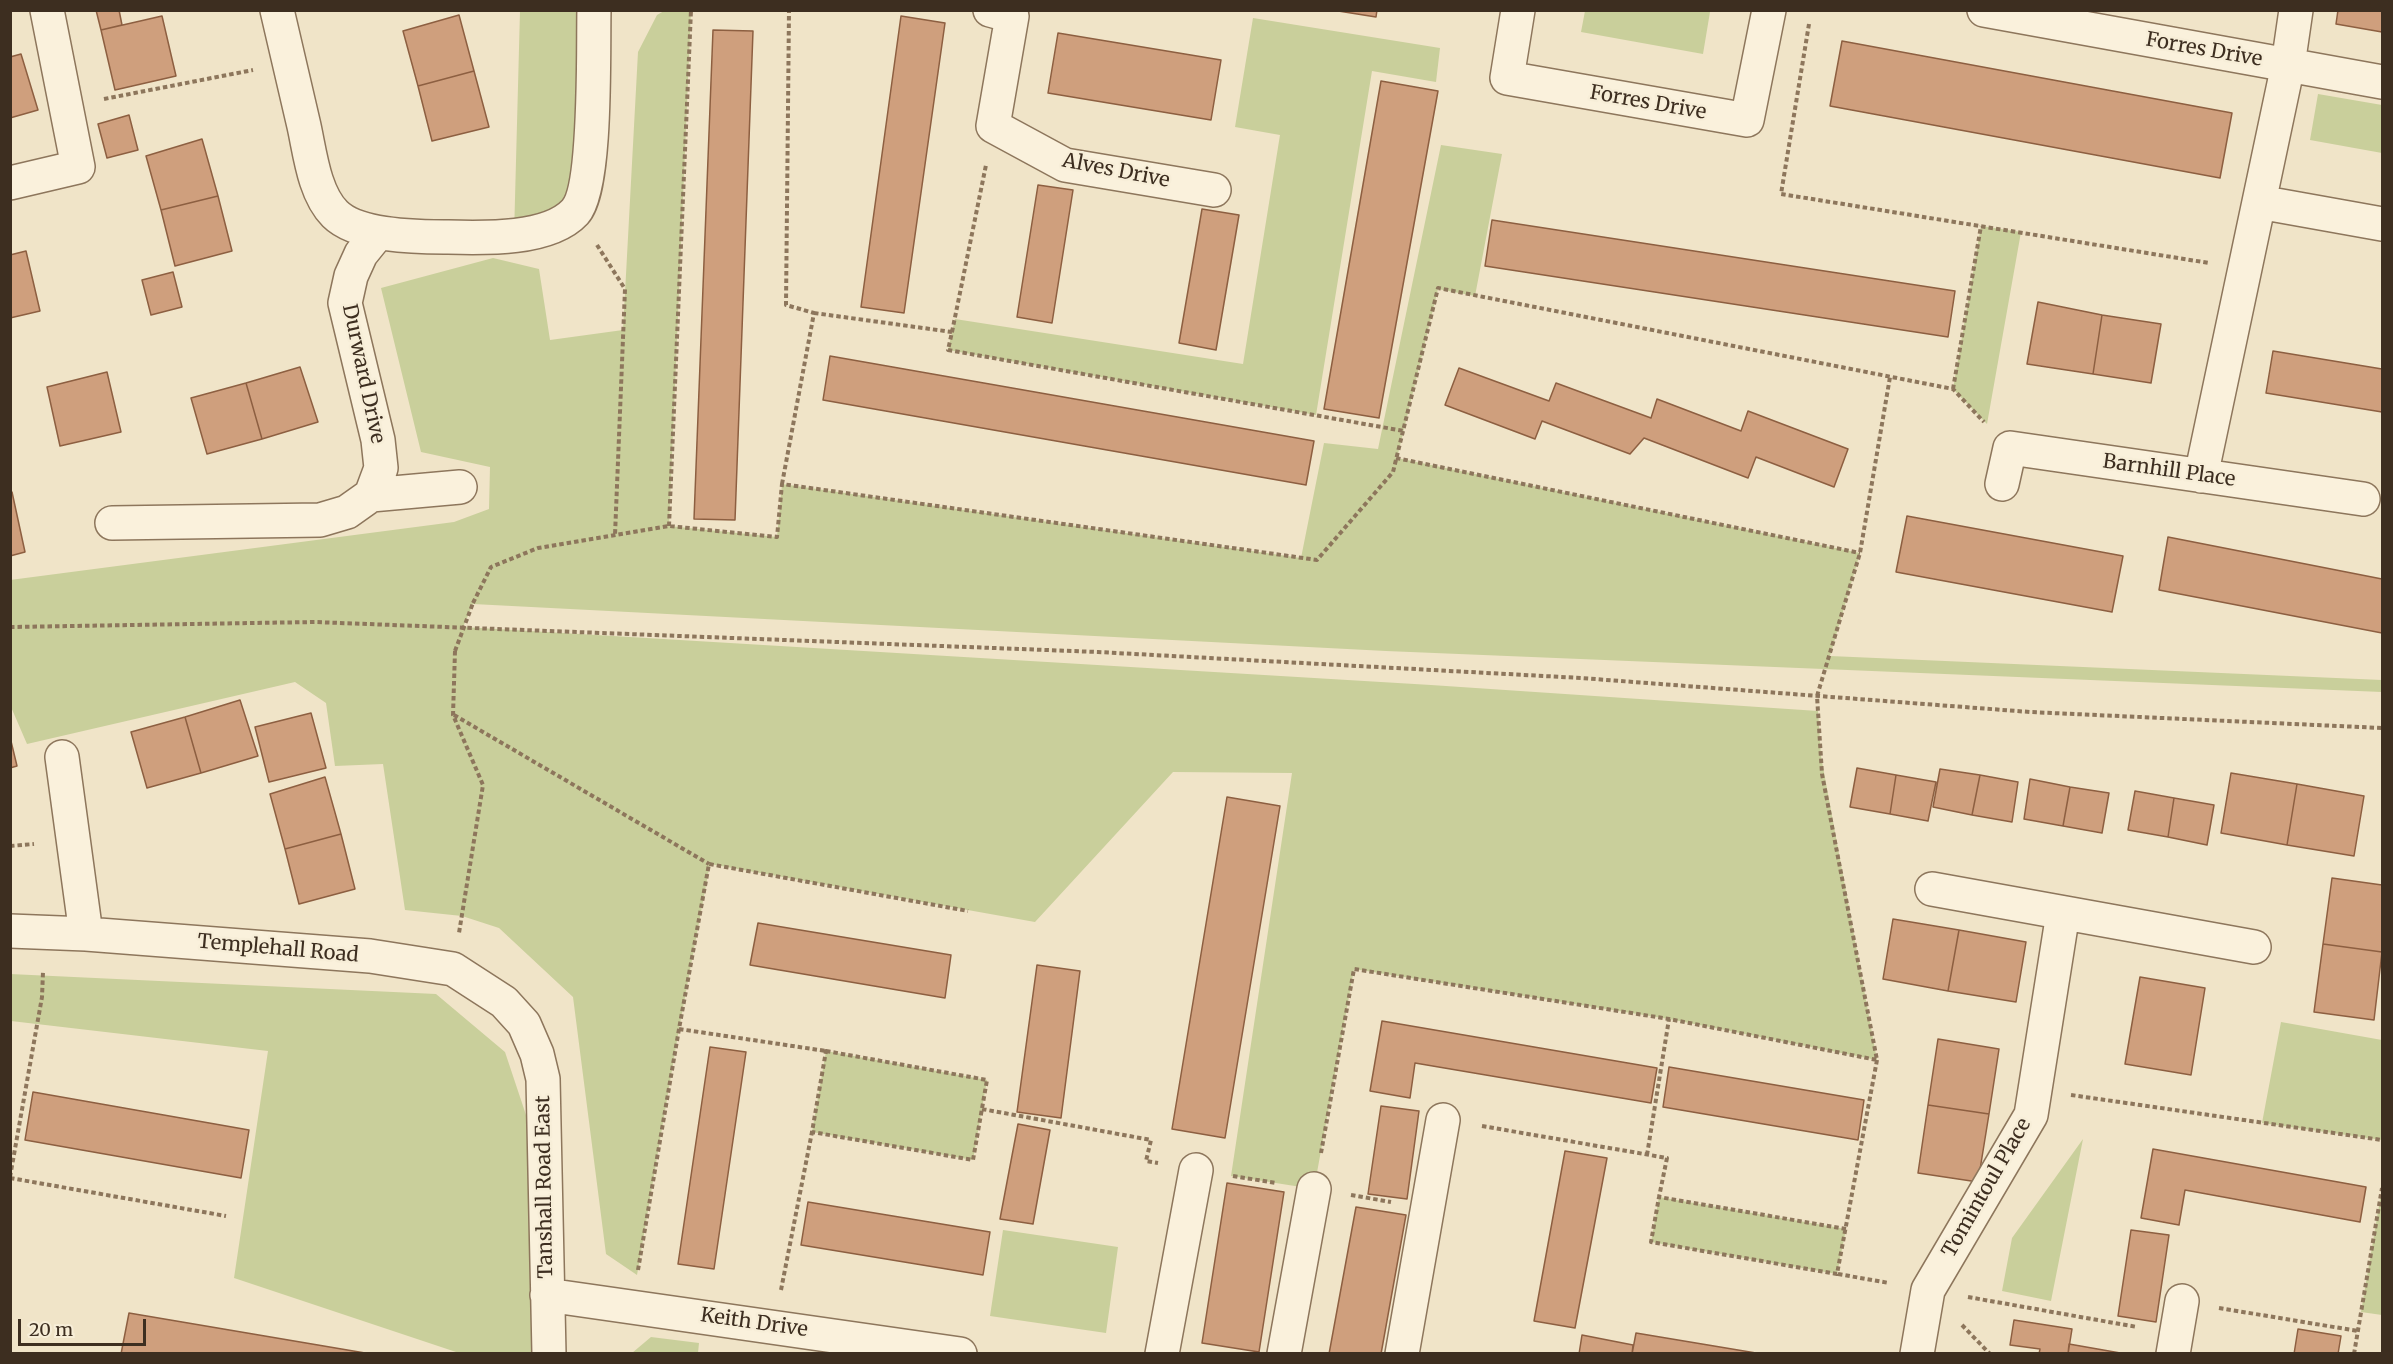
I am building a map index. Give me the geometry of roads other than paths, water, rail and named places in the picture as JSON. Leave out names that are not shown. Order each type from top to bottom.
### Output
[{"type":"street","points":[[10,183],[78,167],[47,10]]},
{"type":"street","points":[[277,10],[311,164],[320,190],[335,215],[358,227],[378,233],[432,237],[514,236],[548,229],[576,212],[587,183],[591,147],[594,10]]},
{"type":"street","name":"Forres Drive","points":[[1518,10],[1507,78],[1747,120],[1768,10]]},
{"type":"street","name":"Forres Drive","points":[[1984,10],[2026,14],[2382,82]]},
{"type":"street","points":[[2201,476],[2288,65],[2296,10]]},
{"type":"street","name":"Alves Drive","points":[[1005,12],[993,126],[1065,165],[1214,190]]},
{"type":"street","points":[[2259,202],[2382,224]]},
{"type":"street","name":"Durward Drive","points":[[371,495],[381,468],[378,440],[345,303],[351,276],[361,254],[378,233]]},
{"type":"street","name":"Barnhill Place","points":[[2002,484],[2010,448],[2364,499]]},
{"type":"street","points":[[112,523],[320,520],[347,512],[371,495],[460,487]]},
{"type":"street","points":[[62,758],[86,934]]},
{"type":"street","points":[[1932,889],[2254,948]]},
{"type":"street","name":"Tomintoul Place","points":[[1917,1353],[1928,1290],[2031,1115],[2063,913]]},
{"type":"street","name":"Templehall Road","points":[[10,931],[86,934],[370,956],[453,969],[504,1002],[524,1024]]},
{"type":"street","name":"Tanshall Road East","points":[[524,1024],[537,1054],[543,1079],[549,1353]]},
{"type":"street","points":[[1402,1353],[1443,1120]]},
{"type":"street","points":[[1162,1353],[1196,1170]]},
{"type":"street","points":[[1284,1353],[1314,1189]]},
{"type":"street","name":"Keith Drive","points":[[547,1295],[774,1326],[874,1347],[960,1353]]},
{"type":"street","points":[[2175,1344],[2182,1301]]}]
